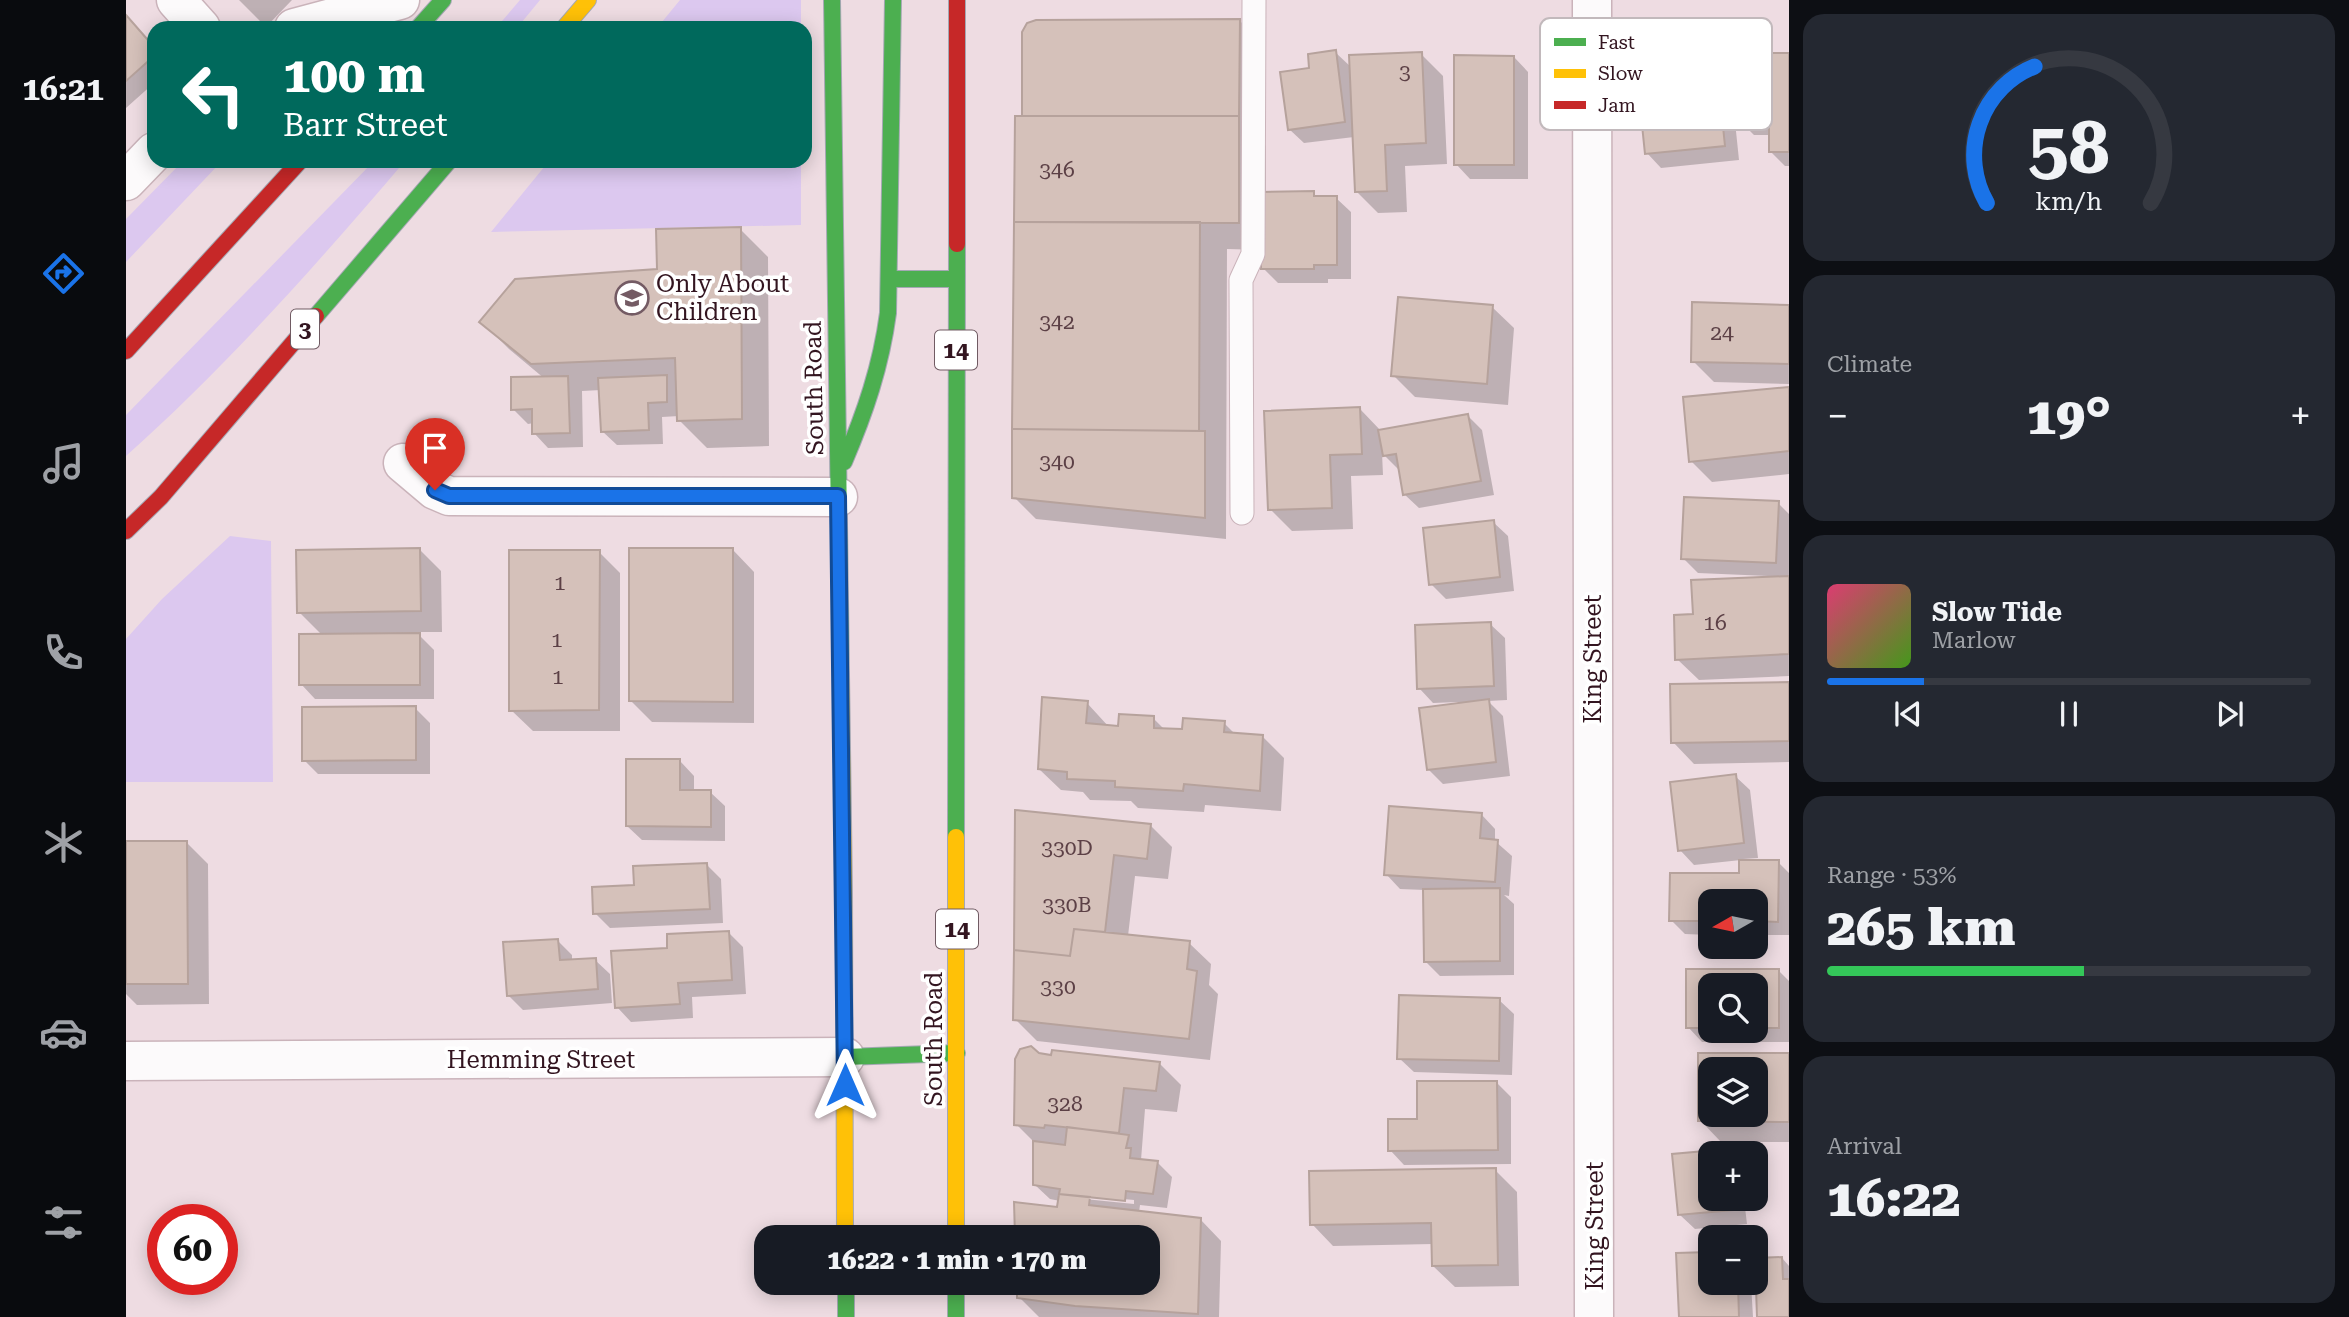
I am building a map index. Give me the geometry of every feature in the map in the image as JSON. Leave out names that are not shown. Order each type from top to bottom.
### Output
[{"type":"main road","points":[[424,21],[443,0]]},
{"type":"main road","points":[[570,21],[588,0]]},
{"type":"main road","name":"South Road","points":[[832,0],[845,1225]]},
{"type":"main road","points":[[838,487],[875,387],[885,340],[889,279],[893,7],[905,0]]},
{"type":"main road","name":"South Road","points":[[956,1225],[957,0]]},
{"type":"main road","points":[[126,351],[294,168]]},
{"type":"main road","name":"3","points":[[126,531],[161,496],[443,168]]},
{"type":"main road","points":[[889,279],[956,279]]},
{"type":"main road","name":"Hemming Street","points":[[845,1057],[957,1054]]},
{"type":"main road","points":[[846,1295],[846,1317]]},
{"type":"main road","points":[[956,1295],[956,1317]]},
{"type":"street","points":[[176,0],[195,21]]},
{"type":"street","points":[[282,21],[302,0]]},
{"type":"street","points":[[320,21],[400,0]]},
{"type":"street","name":"King Street","points":[[1591,0],[1591,18]]},
{"type":"street","name":"King Street","points":[[1591,130],[1594,1317]]},
{"type":"street","points":[[126,181],[147,159]]},
{"type":"street","points":[[403,463],[435,490],[449,496],[838,487]]},
{"type":"street","name":"Hemming Street","points":[[126,1061],[845,1057]]},
{"type":"lane","points":[[1242,513],[1241,279],[1253,254],[1254,0]]},
{"type":"shaded area","points":[[520,0],[540,0],[523,21],[502,21]]},
{"type":"shaded area","points":[[680,0],[801,0],[801,21],[663,21]]},
{"type":"shaded area","points":[[176,168],[215,168],[126,262],[126,219]]},
{"type":"shaded area","points":[[367,168],[399,168],[270,313],[200,386],[126,456],[126,415]]},
{"type":"shaded area","points":[[543,168],[801,168],[801,225],[491,232]]},
{"type":"shaded area","points":[[230,536],[271,541],[273,782],[126,782],[126,639],[162,599]]},
{"type":"building","points":[[126,15],[147,39],[147,62],[126,81]]},
{"type":"building","points":[[1240,19],[1239,116],[1022,116],[1022,32],[1027,23],[1036,20]]},
{"type":"building","points":[[1336,50],[1345,122],[1288,130],[1280,72],[1309,68],[1308,54]]},
{"type":"building","points":[[1422,52],[1426,143],[1385,145],[1387,191],[1355,192],[1349,55]]},
{"type":"building","points":[[1772,53],[1789,53],[1789,152],[1769,152],[1769,130],[1772,130]]},
{"type":"building","points":[[1454,55],[1514,56],[1514,165],[1454,165]]},
{"type":"building","points":[[1015,116],[1239,116],[1239,223],[1014,222]]},
{"type":"building","points":[[1643,130],[1723,130],[1725,146],[1645,154]]},
{"type":"building","points":[[1314,191],[1314,196],[1337,196],[1337,265],[1314,265],[1314,269],[1261,269],[1261,192]]},
{"type":"building","points":[[1014,222],[1200,222],[1199,431],[1012,429]]},
{"type":"building","points":[[741,227],[742,419],[677,421],[675,358],[531,364],[479,322],[515,279],[657,269],[656,229]]},
{"type":"building","points":[[1398,297],[1493,305],[1487,384],[1391,376]]},
{"type":"building","points":[[1692,302],[1789,305],[1789,364],[1691,362]]},
{"type":"building","points":[[667,375],[667,402],[648,403],[649,430],[601,432],[598,378]]},
{"type":"building","points":[[568,376],[570,433],[532,434],[532,409],[511,410],[511,377]]},
{"type":"building","points":[[1789,387],[1789,451],[1689,462],[1683,397]]},
{"type":"building","points":[[1360,407],[1362,454],[1330,455],[1332,508],[1268,510],[1264,411]]},
{"type":"building","points":[[1468,414],[1481,481],[1403,495],[1396,454],[1383,456],[1378,430]]},
{"type":"building","points":[[1012,429],[1205,431],[1205,518],[1012,498]]},
{"type":"building","points":[[1684,497],[1779,501],[1776,563],[1681,559]]},
{"type":"building","points":[[1494,520],[1500,577],[1429,585],[1423,528]]},
{"type":"building","points":[[420,548],[421,611],[297,613],[296,550]]},
{"type":"building","points":[[629,548],[733,548],[733,702],[629,701]]},
{"type":"building","points":[[509,550],[600,550],[599,710],[509,711]]},
{"type":"building","points":[[1789,576],[1789,654],[1675,660],[1674,615],[1693,614],[1691,580]]},
{"type":"building","points":[[1491,622],[1494,686],[1417,689],[1415,625]]},
{"type":"building","points":[[420,633],[420,685],[299,685],[299,634]]},
{"type":"building","points":[[1789,682],[1789,741],[1671,743],[1670,684]]},
{"type":"building","points":[[1042,697],[1088,701],[1086,723],[1118,726],[1119,714],[1154,716],[1154,728],[1182,729],[1183,718],[1225,721],[1224,732],[1263,735],[1260,791],[1184,784],[1183,791],[1115,787],[1115,781],[1067,779],[1067,772],[1038,769]]},
{"type":"building","points":[[1489,699],[1496,762],[1427,770],[1419,708]]},
{"type":"building","points":[[416,706],[416,760],[302,761],[302,707]]},
{"type":"building","points":[[626,759],[680,759],[680,790],[711,790],[711,827],[626,826]]},
{"type":"building","points":[[1736,774],[1744,843],[1678,851],[1670,782]]},
{"type":"building","points":[[1389,806],[1482,813],[1480,838],[1498,840],[1495,882],[1384,875]]},
{"type":"building","points":[[1015,810],[1151,824],[1147,859],[1114,855],[1105,932],[1074,929],[1070,956],[1014,950]]},
{"type":"building","points":[[126,841],[187,841],[188,984],[126,984]]},
{"type":"building","points":[[1739,860],[1779,860],[1778,922],[1768,922],[1768,889],[1698,889],[1698,921],[1669,921],[1670,873],[1739,873]]},
{"type":"building","points":[[707,863],[710,909],[593,914],[592,887],[634,885],[633,866]]},
{"type":"building","points":[[1500,888],[1500,961],[1424,962],[1423,889]]},
{"type":"building","points":[[1074,929],[1190,941],[1187,969],[1197,971],[1189,1039],[1013,1020],[1014,950],[1070,956]]},
{"type":"building","points":[[729,931],[732,980],[678,983],[680,1004],[615,1008],[611,951],[667,948],[667,934]]},
{"type":"building","points":[[558,939],[560,960],[596,958],[598,989],[507,996],[503,942]]},
{"type":"building","points":[[1686,969],[1779,969],[1779,1028],[1768,1028],[1768,973],[1698,973],[1698,1028],[1686,1028]]},
{"type":"building","points":[[1399,995],[1500,998],[1499,1061],[1397,1059]]},
{"type":"building","points":[[1031,1046],[1039,1053],[1051,1055],[1052,1050],[1160,1062],[1156,1091],[1124,1088],[1119,1133],[1045,1125],[1044,1128],[1014,1125],[1015,1059],[1020,1049]]},
{"type":"building","points":[[1698,1053],[1789,1053],[1789,1122],[1768,1122],[1768,1057],[1698,1057]]},
{"type":"building","points":[[1417,1081],[1497,1081],[1498,1150],[1388,1151],[1388,1119],[1417,1119]]},
{"type":"building","points":[[1067,1127],[1129,1135],[1126,1148],[1131,1148],[1130,1158],[1158,1161],[1153,1194],[1126,1191],[1125,1201],[1059,1194],[1060,1189],[1033,1185],[1033,1141],[1065,1145]]},
{"type":"building","points":[[1698,1152],[1698,1211],[1722,1211],[1678,1215],[1672,1154]]},
{"type":"building","points":[[1496,1168],[1498,1265],[1432,1266],[1431,1223],[1310,1225],[1309,1171]]},
{"type":"building","points":[[1059,1194],[1090,1197],[1089,1205],[1201,1218],[1198,1314],[1075,1306],[1017,1298],[1017,1295],[1160,1295],[1160,1225],[1015,1225],[1014,1202],[1057,1207]]},
{"type":"building","points":[[1698,1252],[1698,1295],[1738,1295],[1739,1317],[1679,1317],[1676,1253]]},
{"type":"building","points":[[1782,1257],[1783,1279],[1789,1279],[1789,1317],[1757,1317],[1756,1295],[1768,1295],[1768,1258]]},
{"type":"traffic: fast","points":[[424,21],[443,0]]},
{"type":"traffic: fast","points":[[832,0],[841,675]]},
{"type":"traffic: fast","points":[[844,462],[871,389],[888,313],[893,0]]},
{"type":"traffic: fast","points":[[316,316],[443,168]]},
{"type":"traffic: fast","points":[[956,837],[957,244]]},
{"type":"traffic: fast","points":[[889,279],[956,279]]},
{"type":"traffic: fast","points":[[845,1057],[957,1053]]},
{"type":"traffic: fast","points":[[846,1295],[846,1317]]},
{"type":"traffic: fast","points":[[956,1295],[956,1317]]},
{"type":"traffic: slow","points":[[570,21],[588,0]]},
{"type":"traffic: slow","points":[[841,675],[845,1225]]},
{"type":"traffic: slow","points":[[956,837],[956,1225]]},
{"type":"traffic: jam","points":[[957,0],[957,244]]},
{"type":"traffic: jam","points":[[126,351],[294,168]]},
{"type":"traffic: jam","points":[[126,531],[161,497],[316,316]]},
{"type":"place","name":"Only About Children","points":[[632,298]]},
{"type":"route","points":[[435,490],[449,496],[838,496],[845,1085]]}]
